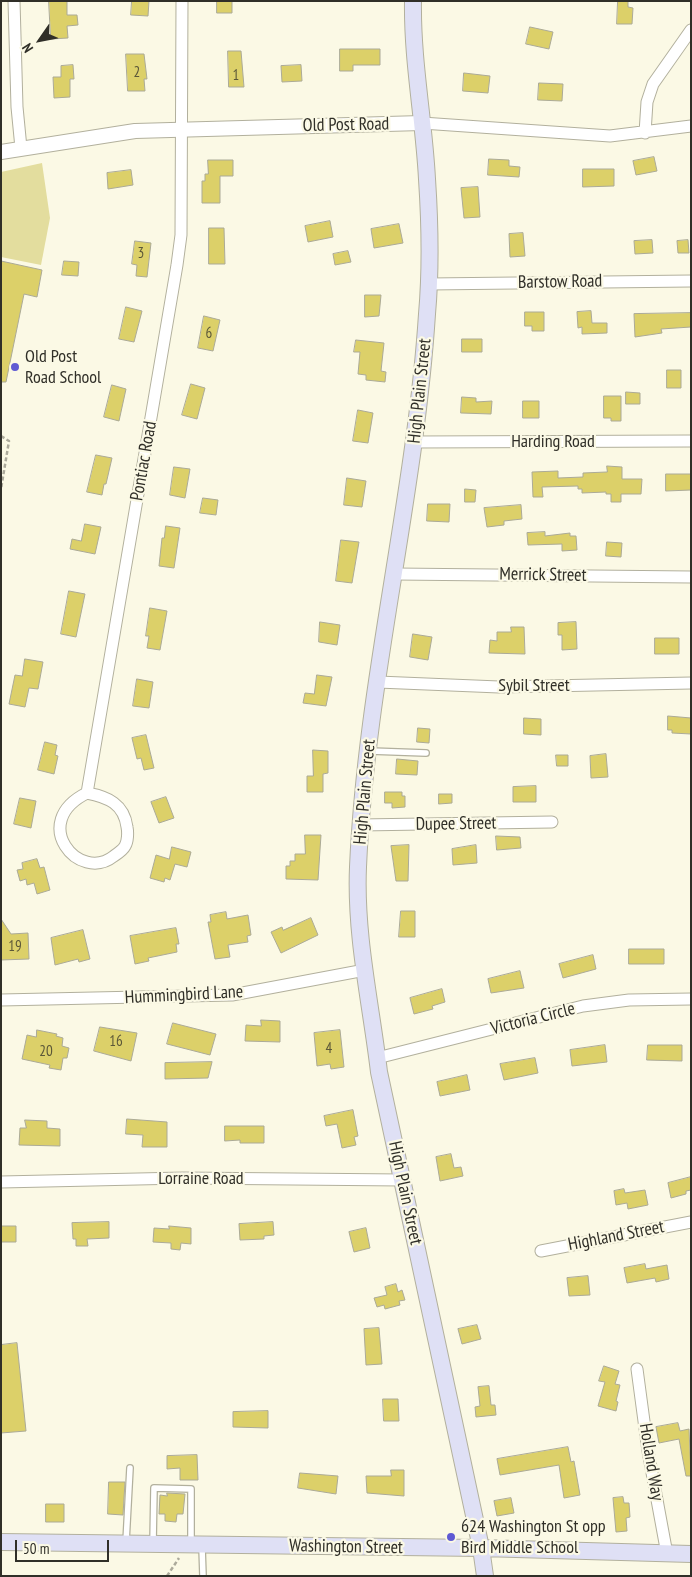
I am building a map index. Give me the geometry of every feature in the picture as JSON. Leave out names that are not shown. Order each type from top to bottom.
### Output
[{"type":"main road","name":"High Plain Street","points":[[413,1],[428,197],[430,284],[415,442],[368,750],[360,825],[358,879],[365,970],[377,1058],[481,1548],[485,1576]]},
{"type":"main road","name":"Washington Street","points":[[1,1542],[481,1548],[691,1554]]},
{"type":"street","points":[[14,1],[17,107],[21,148]]},
{"type":"street","name":"Pontiac Road","points":[[87,792],[178,265],[180,235],[182,1]]},
{"type":"street","points":[[645,133],[647,102],[653,84],[691,30]]},
{"type":"street","name":"Old Post Road","points":[[1,152],[135,131],[181,129],[422,123],[456,124],[581,135],[645,133],[691,126]]},
{"type":"street","name":"Barstow Road","points":[[430,284],[691,281]]},
{"type":"street","name":"Harding Road","points":[[415,442],[691,441]]},
{"type":"street","name":"Merrick Street","points":[[395,574],[691,577]]},
{"type":"street","name":"Sybil Street","points":[[378,682],[499,687],[691,682]]},
{"type":"street","points":[[87,792],[104,796],[118,806],[125,816],[127,835],[125,846],[109,860],[99,863],[88,862],[71,854],[60,839],[60,823],[68,804],[87,792]]},
{"type":"street","name":"Dupee Street","points":[[360,825],[552,822]]},
{"type":"street","name":"Hummingbird Lane","points":[[1,1000],[232,995],[365,970]]},
{"type":"street","name":"Victoria Circle","points":[[377,1058],[583,1006],[629,1000],[691,999]]},
{"type":"street","name":"Lorraine Road","points":[[1,1182],[183,1178],[402,1180]]},
{"type":"street","name":"Highland Street","points":[[540,1251],[691,1222]]},
{"type":"street","name":"Holland Way","points":[[637,1369],[648,1451],[667,1554]]},
{"type":"lane","points":[[368,750],[426,753]]},
{"type":"lane","points":[[126,1544],[130,1468]]},
{"type":"lane","points":[[153,1544],[154,1488],[191,1489],[197,1545],[203,1576]]},
{"type":"path","points":[[1,436],[9,441],[1,490]]},
{"type":"path","points":[[167,1576],[180,1557]]},
{"type":"shaded area","points":[[42,163],[50,218],[41,265],[1,257],[1,172]]},
{"type":"building","points":[[49,1],[67,1],[67,15],[77,15],[78,25],[67,26],[68,38],[51,39]]},
{"type":"building","points":[[132,1],[149,1],[148,16],[131,15]]},
{"type":"building","points":[[217,1],[232,1],[232,13],[217,13]]},
{"type":"building","points":[[618,1],[628,1],[628,7],[633,8],[632,24],[617,24]]},
{"type":"building","points":[[530,27],[553,32],[549,49],[526,44]]},
{"type":"building","points":[[340,49],[380,49],[380,65],[353,65],[353,71],[340,71]]},
{"type":"building","points":[[228,51],[241,51],[244,87],[229,87]]},
{"type":"building","points":[[126,54],[144,54],[147,79],[144,79],[145,91],[128,91]]},
{"type":"building","points":[[73,65],[74,79],[70,79],[70,97],[54,98],[53,77],[61,77],[61,66]]},
{"type":"building","points":[[301,65],[302,81],[282,82],[281,66]]},
{"type":"building","points":[[464,73],[490,76],[488,93],[463,91]]},
{"type":"building","points":[[539,83],[563,84],[562,101],[538,100]]},
{"type":"building","points":[[654,157],[657,171],[636,175],[633,161]]},
{"type":"building","points":[[489,159],[509,160],[509,166],[520,167],[519,177],[488,175]]},
{"type":"building","points":[[208,160],[233,160],[233,176],[220,176],[220,203],[202,203],[202,181],[205,181],[205,174],[208,174]]},
{"type":"building","points":[[583,169],[614,169],[614,186],[583,187]]},
{"type":"building","points":[[131,170],[133,185],[108,189],[107,173]]},
{"type":"building","points":[[478,187],[480,217],[464,218],[461,188]]},
{"type":"building","points":[[330,221],[333,237],[308,242],[305,226]]},
{"type":"building","points":[[399,224],[403,243],[374,248],[371,229]]},
{"type":"building","points":[[209,228],[224,228],[225,264],[209,264]]},
{"type":"building","points":[[523,233],[525,256],[510,257],[509,234]]},
{"type":"building","points":[[652,240],[653,253],[635,254],[634,241]]},
{"type":"building","points":[[688,240],[689,253],[678,253],[677,241]]},
{"type":"building","points":[[135,241],[151,243],[147,277],[136,276],[137,265],[132,264]]},
{"type":"building","points":[[348,251],[351,262],[335,265],[333,254]]},
{"type":"building","points":[[1,261],[42,270],[37,297],[24,294],[6,382],[1,382]]},
{"type":"building","points":[[64,261],[79,262],[78,276],[62,275]]},
{"type":"building","points":[[365,295],[381,295],[379,316],[365,317]]},
{"type":"building","points":[[126,307],[142,311],[134,342],[119,339]]},
{"type":"building","points":[[591,311],[592,323],[607,323],[607,333],[582,334],[582,327],[578,328],[577,312]]},
{"type":"building","points":[[525,312],[544,312],[544,331],[532,331],[532,326],[525,326]]},
{"type":"building","points":[[691,313],[691,327],[661,329],[662,333],[635,337],[634,314]]},
{"type":"building","points":[[204,316],[220,320],[213,351],[198,348]]},
{"type":"building","points":[[462,339],[482,339],[482,352],[462,352]]},
{"type":"building","points":[[356,340],[384,343],[381,371],[386,372],[385,382],[366,380],[366,375],[358,374],[360,352],[354,352]]},
{"type":"building","points":[[667,370],[681,370],[681,388],[667,388]]},
{"type":"building","points":[[191,384],[205,388],[197,419],[182,415]]},
{"type":"building","points":[[112,385],[126,389],[119,421],[104,417]]},
{"type":"building","points":[[626,392],[640,393],[640,404],[626,404]]},
{"type":"building","points":[[604,396],[621,396],[621,421],[611,421],[611,418],[604,418]]},
{"type":"building","points":[[462,397],[476,398],[476,402],[492,401],[491,414],[461,413]]},
{"type":"building","points":[[523,401],[539,401],[539,418],[523,418]]},
{"type":"building","points":[[358,410],[373,413],[368,443],[353,441]]},
{"type":"building","points":[[96,455],[112,458],[102,495],[87,492]]},
{"type":"building","points":[[607,466],[622,467],[622,479],[642,479],[641,494],[621,494],[621,502],[611,502],[611,494],[606,494],[606,492],[582,493],[582,489],[578,489],[578,486],[542,487],[543,497],[533,497],[532,472],[558,471],[558,478],[583,477],[583,473],[607,472]]},
{"type":"building","points":[[174,467],[190,469],[185,498],[170,495]]},
{"type":"building","points":[[666,474],[691,474],[691,490],[666,491]]},
{"type":"building","points":[[347,478],[366,481],[362,507],[344,505]]},
{"type":"building","points":[[465,489],[476,490],[475,502],[465,502]]},
{"type":"building","points":[[203,498],[218,500],[216,515],[200,513]]},
{"type":"building","points":[[428,504],[450,504],[449,522],[427,521]]},
{"type":"building","points":[[521,505],[522,519],[504,521],[504,525],[487,527],[484,508]]},
{"type":"building","points":[[85,524],[101,527],[95,554],[70,549],[72,539],[81,541]]},
{"type":"building","points":[[166,526],[180,528],[174,568],[159,566],[162,538],[164,538]]},
{"type":"building","points":[[545,532],[545,536],[570,533],[570,536],[576,536],[577,550],[562,551],[562,544],[528,545],[527,533]]},
{"type":"building","points":[[341,540],[359,542],[352,583],[336,581]]},
{"type":"building","points":[[607,542],[622,543],[621,557],[606,556]]},
{"type":"building","points":[[69,591],[85,594],[76,637],[61,634]]},
{"type":"building","points":[[150,608],[167,611],[160,650],[147,648],[149,636],[146,636]]},
{"type":"building","points":[[320,622],[340,625],[337,645],[319,642]]},
{"type":"building","points":[[576,622],[577,649],[562,650],[562,635],[558,635],[558,623]]},
{"type":"building","points":[[511,627],[524,627],[525,654],[489,653],[490,640],[497,641],[497,632],[511,632]]},
{"type":"building","points":[[413,634],[432,637],[428,660],[410,657]]},
{"type":"building","points":[[655,638],[679,638],[679,654],[655,654]]},
{"type":"building","points":[[25,659],[43,662],[38,689],[29,688],[25,707],[9,704],[15,675],[22,676]]},
{"type":"building","points":[[317,675],[332,677],[326,706],[303,703],[305,693],[314,694]]},
{"type":"building","points":[[137,679],[153,682],[149,708],[133,706]]},
{"type":"building","points":[[668,716],[691,718],[691,734],[672,733],[672,730],[668,730]]},
{"type":"building","points":[[524,718],[541,719],[541,735],[524,734]]},
{"type":"building","points":[[418,728],[430,729],[429,743],[417,742]]},
{"type":"building","points":[[146,735],[154,768],[144,770],[141,758],[137,759],[132,738]]},
{"type":"building","points":[[45,742],[57,745],[55,755],[58,756],[54,774],[38,770]]},
{"type":"building","points":[[313,750],[328,751],[328,773],[323,774],[323,792],[307,792],[307,776],[313,776]]},
{"type":"building","points":[[606,754],[608,777],[591,778],[590,756]]},
{"type":"building","points":[[556,755],[568,755],[568,766],[557,766]]},
{"type":"building","points":[[397,759],[418,761],[417,775],[396,774]]},
{"type":"building","points":[[536,786],[536,802],[513,802],[513,787]]},
{"type":"building","points":[[385,792],[402,792],[402,796],[405,796],[405,807],[392,808],[392,803],[385,803]]},
{"type":"building","points":[[439,794],[452,794],[452,803],[439,804]]},
{"type":"building","points":[[166,797],[174,818],[159,823],[151,802]]},
{"type":"building","points":[[20,798],[36,801],[31,828],[14,824]]},
{"type":"building","points":[[305,835],[321,835],[318,880],[286,879],[286,866],[290,866],[290,861],[295,861],[295,854],[305,854]]},
{"type":"building","points":[[496,836],[520,837],[521,848],[497,850]]},
{"type":"building","points":[[409,845],[408,881],[396,881],[391,846]]},
{"type":"building","points":[[476,845],[477,863],[453,865],[452,849]]},
{"type":"building","points":[[172,847],[191,852],[187,867],[175,864],[170,880],[165,878],[164,882],[150,878],[156,855],[169,859]]},
{"type":"building","points":[[37,859],[40,868],[44,867],[50,890],[37,894],[34,883],[27,885],[26,879],[20,881],[17,870],[23,869],[22,863]]},
{"type":"building","points":[[401,911],[415,911],[415,937],[399,937]]},
{"type":"building","points":[[226,912],[227,919],[248,915],[251,935],[247,936],[248,942],[228,945],[230,957],[215,959],[208,922],[211,922],[210,915]]},
{"type":"building","points":[[311,918],[318,935],[281,953],[271,932],[282,927],[283,930]]},
{"type":"building","points":[[1,919],[11,934],[28,933],[29,959],[1,960]]},
{"type":"building","points":[[176,928],[179,944],[176,944],[177,952],[148,958],[149,961],[135,964],[130,936]]},
{"type":"building","points":[[83,930],[90,959],[79,962],[78,959],[55,965],[51,938]]},
{"type":"building","points":[[629,949],[664,949],[664,964],[629,964]]},
{"type":"building","points":[[593,955],[596,969],[563,978],[559,964]]},
{"type":"building","points":[[520,971],[524,988],[491,993],[488,979]]},
{"type":"building","points":[[442,989],[445,1002],[432,1006],[433,1009],[414,1014],[410,998]]},
{"type":"building","points":[[261,1020],[280,1021],[280,1042],[245,1041],[246,1025],[261,1026]]},
{"type":"building","points":[[173,1023],[216,1034],[210,1055],[167,1044]]},
{"type":"building","points":[[100,1027],[137,1033],[131,1061],[94,1051]]},
{"type":"building","points":[[37,1030],[57,1034],[56,1036],[63,1038],[62,1046],[69,1048],[67,1058],[63,1058],[61,1070],[49,1068],[50,1065],[22,1059],[27,1035],[36,1037]]},
{"type":"building","points":[[340,1030],[344,1067],[331,1069],[330,1064],[317,1066],[314,1033]]},
{"type":"building","points":[[605,1045],[607,1062],[572,1066],[570,1050]]},
{"type":"building","points":[[648,1045],[682,1045],[682,1061],[647,1060]]},
{"type":"building","points":[[535,1058],[538,1073],[504,1080],[500,1064]]},
{"type":"building","points":[[212,1062],[208,1078],[165,1079],[165,1063]]},
{"type":"building","points":[[467,1075],[470,1090],[440,1096],[437,1082]]},
{"type":"building","points":[[353,1110],[358,1136],[354,1137],[356,1145],[342,1148],[337,1124],[326,1126],[324,1116]]},
{"type":"building","points":[[127,1119],[167,1122],[167,1147],[142,1147],[143,1135],[126,1134]]},
{"type":"building","points":[[25,1120],[47,1121],[47,1128],[60,1129],[60,1146],[19,1145],[20,1128],[26,1128]]},
{"type":"building","points":[[225,1126],[264,1126],[264,1143],[240,1143],[240,1140],[225,1141]]},
{"type":"building","points":[[451,1154],[454,1168],[461,1167],[463,1176],[440,1181],[436,1157]]},
{"type":"building","points":[[691,1177],[691,1190],[686,1191],[686,1194],[671,1198],[668,1183]]},
{"type":"building","points":[[624,1189],[625,1193],[645,1190],[648,1205],[628,1209],[627,1203],[616,1205],[614,1191]]},
{"type":"building","points":[[109,1222],[109,1238],[87,1239],[88,1246],[76,1246],[76,1239],[73,1239],[72,1223]]},
{"type":"building","points":[[273,1222],[274,1235],[264,1236],[264,1239],[240,1240],[239,1224]]},
{"type":"building","points":[[1,1226],[16,1226],[16,1242],[1,1242]]},
{"type":"building","points":[[169,1226],[191,1228],[191,1244],[181,1243],[180,1250],[171,1249],[171,1243],[153,1242],[154,1228],[169,1229]]},
{"type":"building","points":[[366,1228],[370,1248],[354,1252],[349,1232]]},
{"type":"building","points":[[645,1264],[646,1269],[667,1265],[669,1279],[656,1282],[655,1278],[627,1283],[624,1268]]},
{"type":"building","points":[[588,1276],[590,1295],[569,1296],[567,1278]]},
{"type":"building","points":[[396,1284],[398,1292],[402,1290],[405,1300],[399,1301],[400,1305],[385,1309],[384,1305],[377,1307],[374,1298],[387,1295],[385,1287]]},
{"type":"building","points":[[477,1325],[481,1339],[462,1344],[458,1329]]},
{"type":"building","points":[[379,1328],[382,1364],[366,1365],[364,1329]]},
{"type":"building","points":[[17,1343],[26,1431],[1,1433],[1,1345]]},
{"type":"building","points":[[604,1366],[619,1371],[615,1384],[620,1385],[616,1401],[618,1402],[616,1411],[598,1406],[605,1382],[599,1381]]},
{"type":"building","points":[[489,1386],[491,1405],[495,1405],[496,1415],[476,1417],[475,1407],[480,1406],[478,1387]]},
{"type":"building","points":[[383,1399],[398,1399],[399,1421],[384,1421]]},
{"type":"building","points":[[268,1411],[268,1428],[233,1427],[233,1412]]},
{"type":"building","points":[[678,1423],[680,1431],[689,1429],[691,1476],[686,1476],[679,1439],[659,1443],[656,1427]]},
{"type":"building","points":[[568,1447],[571,1462],[574,1461],[580,1495],[564,1498],[559,1465],[500,1475],[497,1459]]},
{"type":"building","points":[[197,1455],[198,1480],[180,1480],[180,1468],[167,1469],[167,1456]]},
{"type":"building","points":[[391,1470],[404,1470],[404,1496],[367,1493],[366,1476],[391,1476]]},
{"type":"building","points":[[300,1473],[338,1476],[336,1494],[298,1488]]},
{"type":"building","points":[[109,1482],[125,1482],[123,1515],[108,1514]]},
{"type":"building","points":[[167,1493],[185,1494],[183,1514],[177,1514],[176,1522],[165,1521],[165,1514],[159,1514],[160,1495],[167,1496]]},
{"type":"building","points":[[623,1497],[624,1503],[629,1503],[630,1517],[626,1518],[627,1531],[616,1532],[613,1498]]},
{"type":"building","points":[[511,1498],[514,1513],[497,1516],[494,1501]]},
{"type":"building","points":[[46,1504],[64,1504],[64,1522],[46,1522]]},
{"type":"place","name":"Old Post Road School","points":[[15,367]]},
{"type":"place","name":"624 Washington St opp Bird Middle School","points":[[451,1537]]}]
